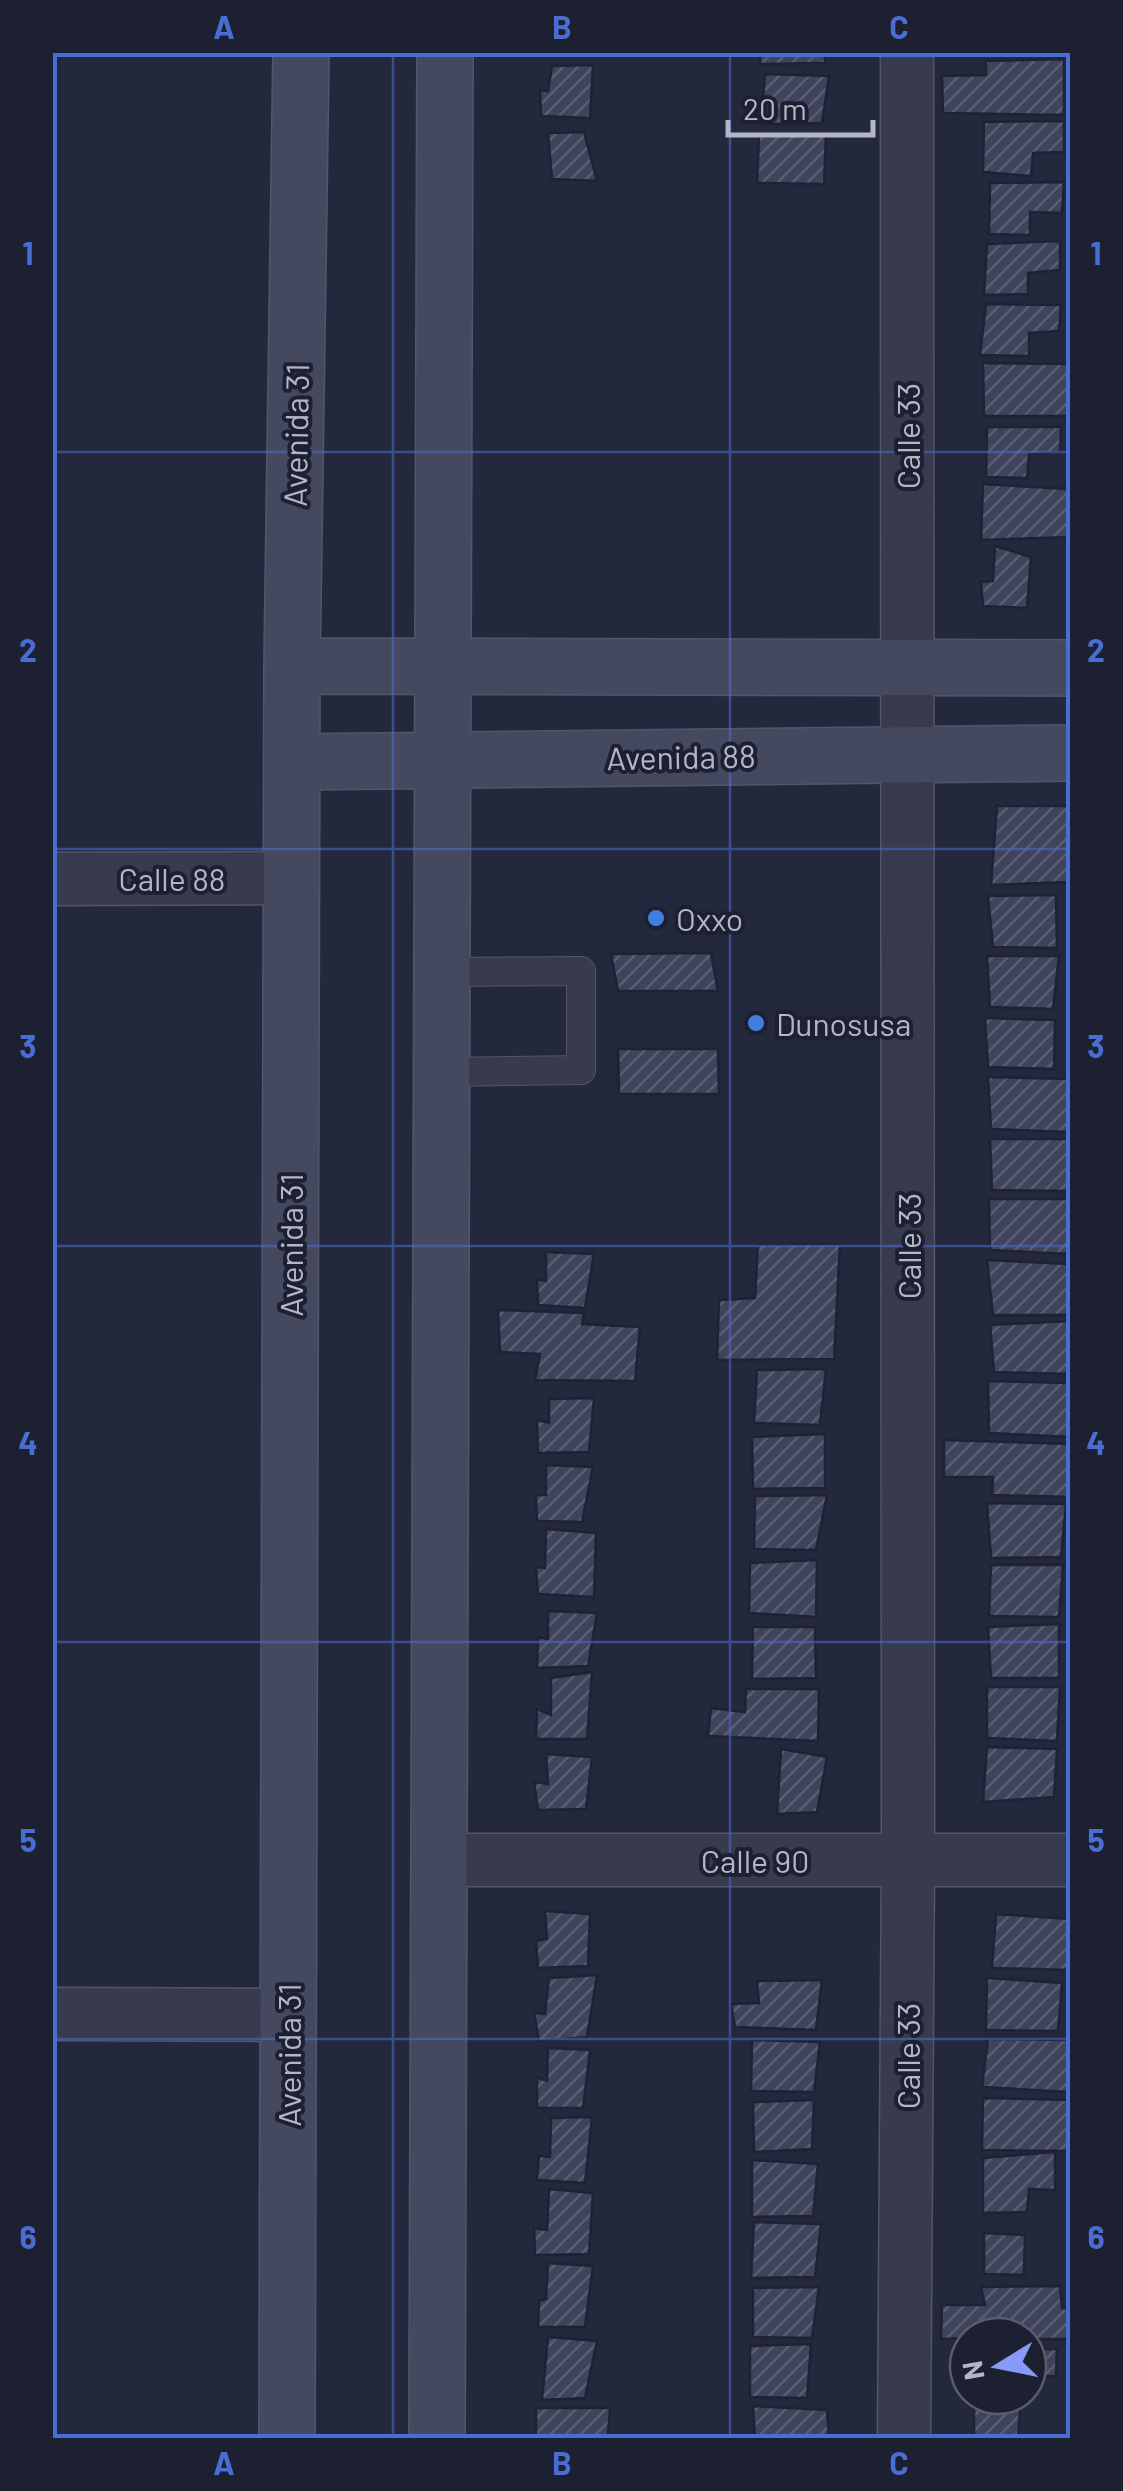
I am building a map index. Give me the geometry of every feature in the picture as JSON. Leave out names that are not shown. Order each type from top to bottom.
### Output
[{"type":"main road","name":"Avenida 31","points":[[286,2438],[292,666],[300,52]]},
{"type":"main road","points":[[437,2438],[445,52]]},
{"type":"main road","points":[[292,666],[1070,668]]},
{"type":"main road","name":"Avenida 88","points":[[292,762],[1070,753]]},
{"type":"street","name":"Calle 33","points":[[904,2438],[908,1860],[907,52]]},
{"type":"street","name":"Calle 88","points":[[52,878],[291,878]]},
{"type":"street","name":"Calle 90","points":[[439,1860],[1070,1860]]},
{"type":"street","points":[[52,2014],[288,2015]]},
{"type":"lane","points":[[441,1072],[581,1070],[581,971],[442,972]]},
{"type":"building","points":[[760,52],[825,52],[825,63],[760,64]]},
{"type":"building","points":[[1064,59],[1064,115],[943,113],[942,76],[986,75],[986,61]]},
{"type":"building","points":[[593,65],[590,118],[541,116],[540,90],[548,91],[552,66]]},
{"type":"building","points":[[765,74],[829,76],[822,123],[761,124]]},
{"type":"building","points":[[1064,121],[1064,152],[1033,153],[1031,176],[983,172],[984,122]]},
{"type":"building","points":[[584,132],[597,181],[552,179],[548,133]]},
{"type":"building","points":[[826,135],[824,184],[757,183],[759,136]]},
{"type":"building","points":[[1064,182],[1062,213],[1030,212],[1030,235],[989,234],[990,183]]},
{"type":"building","points":[[1060,241],[1060,270],[1028,273],[1028,294],[984,295],[987,244]]},
{"type":"building","points":[[986,304],[1061,305],[1059,331],[1029,333],[1029,356],[980,355]]},
{"type":"building","points":[[983,363],[1070,364],[1070,416],[984,416]]},
{"type":"building","points":[[987,427],[1061,427],[1060,452],[1029,454],[1027,478],[986,477]]},
{"type":"building","points":[[983,484],[1070,489],[1070,537],[981,540]]},
{"type":"building","points":[[995,546],[1031,557],[1027,608],[983,606],[981,582],[993,581]]},
{"type":"building","points":[[997,806],[1070,806],[1069,882],[991,885]]},
{"type":"building","points":[[1056,895],[1057,948],[993,947],[988,896]]},
{"type":"building","points":[[711,953],[718,991],[618,991],[611,954]]},
{"type":"building","points":[[987,956],[1059,956],[1053,1009],[990,1007]]},
{"type":"building","points":[[985,1018],[1055,1020],[1054,1069],[988,1067]]},
{"type":"building","points":[[618,1049],[718,1049],[719,1094],[619,1094]]},
{"type":"building","points":[[988,1077],[1070,1079],[1070,1132],[991,1129]]},
{"type":"building","points":[[990,1139],[1070,1139],[1068,1191],[992,1190]]},
{"type":"building","points":[[989,1199],[1069,1199],[1068,1254],[990,1250]]},
{"type":"building","points":[[840,1244],[834,1359],[717,1360],[719,1300],[755,1298],[758,1245]]},
{"type":"building","points":[[546,1252],[594,1254],[585,1308],[538,1305],[537,1279],[546,1281]]},
{"type":"building","points":[[987,1260],[1070,1264],[1070,1315],[993,1315]]},
{"type":"building","points":[[498,1310],[584,1313],[582,1324],[640,1327],[635,1381],[535,1380],[540,1354],[500,1352]]},
{"type":"building","points":[[1070,1321],[1070,1374],[994,1372],[990,1325]]},
{"type":"building","points":[[826,1369],[820,1425],[754,1423],[757,1370]]},
{"type":"building","points":[[988,1381],[1070,1383],[1070,1437],[989,1433]]},
{"type":"building","points":[[594,1398],[589,1452],[538,1453],[537,1420],[549,1423],[549,1399]]},
{"type":"building","points":[[825,1434],[825,1488],[753,1489],[752,1437]]},
{"type":"building","points":[[944,1440],[1070,1444],[1070,1497],[992,1495],[993,1477],[944,1477]]},
{"type":"building","points":[[546,1465],[593,1467],[582,1522],[537,1521],[536,1495],[546,1495]]},
{"type":"building","points":[[827,1495],[816,1550],[754,1549],[755,1496]]},
{"type":"building","points":[[987,1503],[1066,1504],[1061,1557],[991,1558]]},
{"type":"building","points":[[546,1529],[596,1533],[594,1597],[538,1594],[536,1567],[545,1568]]},
{"type":"building","points":[[817,1560],[816,1617],[749,1613],[750,1563]]},
{"type":"building","points":[[991,1565],[1063,1565],[1059,1617],[989,1616]]},
{"type":"building","points":[[548,1611],[597,1613],[588,1666],[537,1668],[538,1637],[548,1639]]},
{"type":"building","points":[[1059,1624],[1059,1678],[991,1678],[988,1627]]},
{"type":"building","points":[[753,1627],[815,1627],[816,1678],[752,1679]]},
{"type":"building","points":[[592,1672],[587,1739],[536,1739],[537,1709],[551,1715],[551,1678]]},
{"type":"building","points":[[987,1687],[1060,1687],[1057,1741],[987,1738]]},
{"type":"building","points":[[746,1689],[819,1689],[818,1741],[708,1736],[711,1708],[745,1712]]},
{"type":"building","points":[[987,1747],[1057,1749],[1054,1797],[983,1802]]},
{"type":"building","points":[[781,1749],[827,1757],[817,1812],[777,1814]]},
{"type":"building","points":[[546,1754],[592,1757],[586,1809],[538,1810],[534,1782],[548,1784]]},
{"type":"building","points":[[545,1911],[590,1914],[588,1966],[538,1968],[536,1941],[547,1939]]},
{"type":"building","points":[[996,1914],[1070,1919],[1070,1970],[992,1968]]},
{"type":"building","points":[[597,1975],[587,2037],[539,2041],[534,2013],[545,2014],[549,1978]]},
{"type":"building","points":[[987,1978],[1062,1983],[1058,2031],[986,2030]]},
{"type":"building","points":[[822,1980],[816,2030],[735,2027],[731,2004],[759,2003],[757,1981]]},
{"type":"building","points":[[988,2039],[1070,2040],[1070,2092],[982,2087]]},
{"type":"building","points":[[752,2040],[820,2042],[814,2092],[751,2091]]},
{"type":"building","points":[[548,2048],[590,2050],[583,2108],[537,2108],[537,2077],[547,2081]]},
{"type":"building","points":[[983,2098],[1070,2100],[1070,2151],[982,2150]]},
{"type":"building","points":[[814,2100],[812,2149],[754,2152],[753,2102]]},
{"type":"building","points":[[592,2117],[585,2183],[537,2180],[539,2156],[550,2157],[551,2118]]},
{"type":"building","points":[[1055,2152],[1055,2190],[1029,2189],[1027,2212],[983,2213],[983,2158]]},
{"type":"building","points":[[752,2160],[818,2164],[813,2216],[752,2217]]},
{"type":"building","points":[[549,2189],[593,2193],[589,2254],[535,2255],[534,2228],[547,2230]]},
{"type":"building","points":[[754,2222],[821,2224],[815,2277],[751,2278]]},
{"type":"building","points":[[984,2233],[1025,2235],[1024,2275],[984,2274]]},
{"type":"building","points":[[548,2263],[593,2266],[585,2327],[538,2327],[539,2301],[546,2299]]},
{"type":"building","points":[[1060,2286],[1062,2308],[1070,2309],[1070,2339],[1048,2339],[1048,2316],[948,2316],[948,2339],[941,2339],[942,2305],[985,2305],[981,2287]]},
{"type":"building","points":[[819,2287],[812,2338],[753,2337],[753,2288]]},
{"type":"building","points":[[548,2337],[597,2341],[585,2398],[542,2400]]},
{"type":"building","points":[[811,2344],[807,2398],[750,2397],[750,2346]]},
{"type":"building","points":[[1048,2349],[1057,2349],[1056,2376],[1048,2376]]},
{"type":"building","points":[[753,2406],[827,2410],[829,2438],[755,2438]]},
{"type":"building","points":[[536,2408],[610,2408],[608,2436],[536,2438]]},
{"type":"building","points":[[974,2416],[1020,2416],[1018,2438],[974,2438]]},
{"type":"place","name":"Oxxo","points":[[656,918]]},
{"type":"place","name":"Dunosusa","points":[[756,1023]]}]
